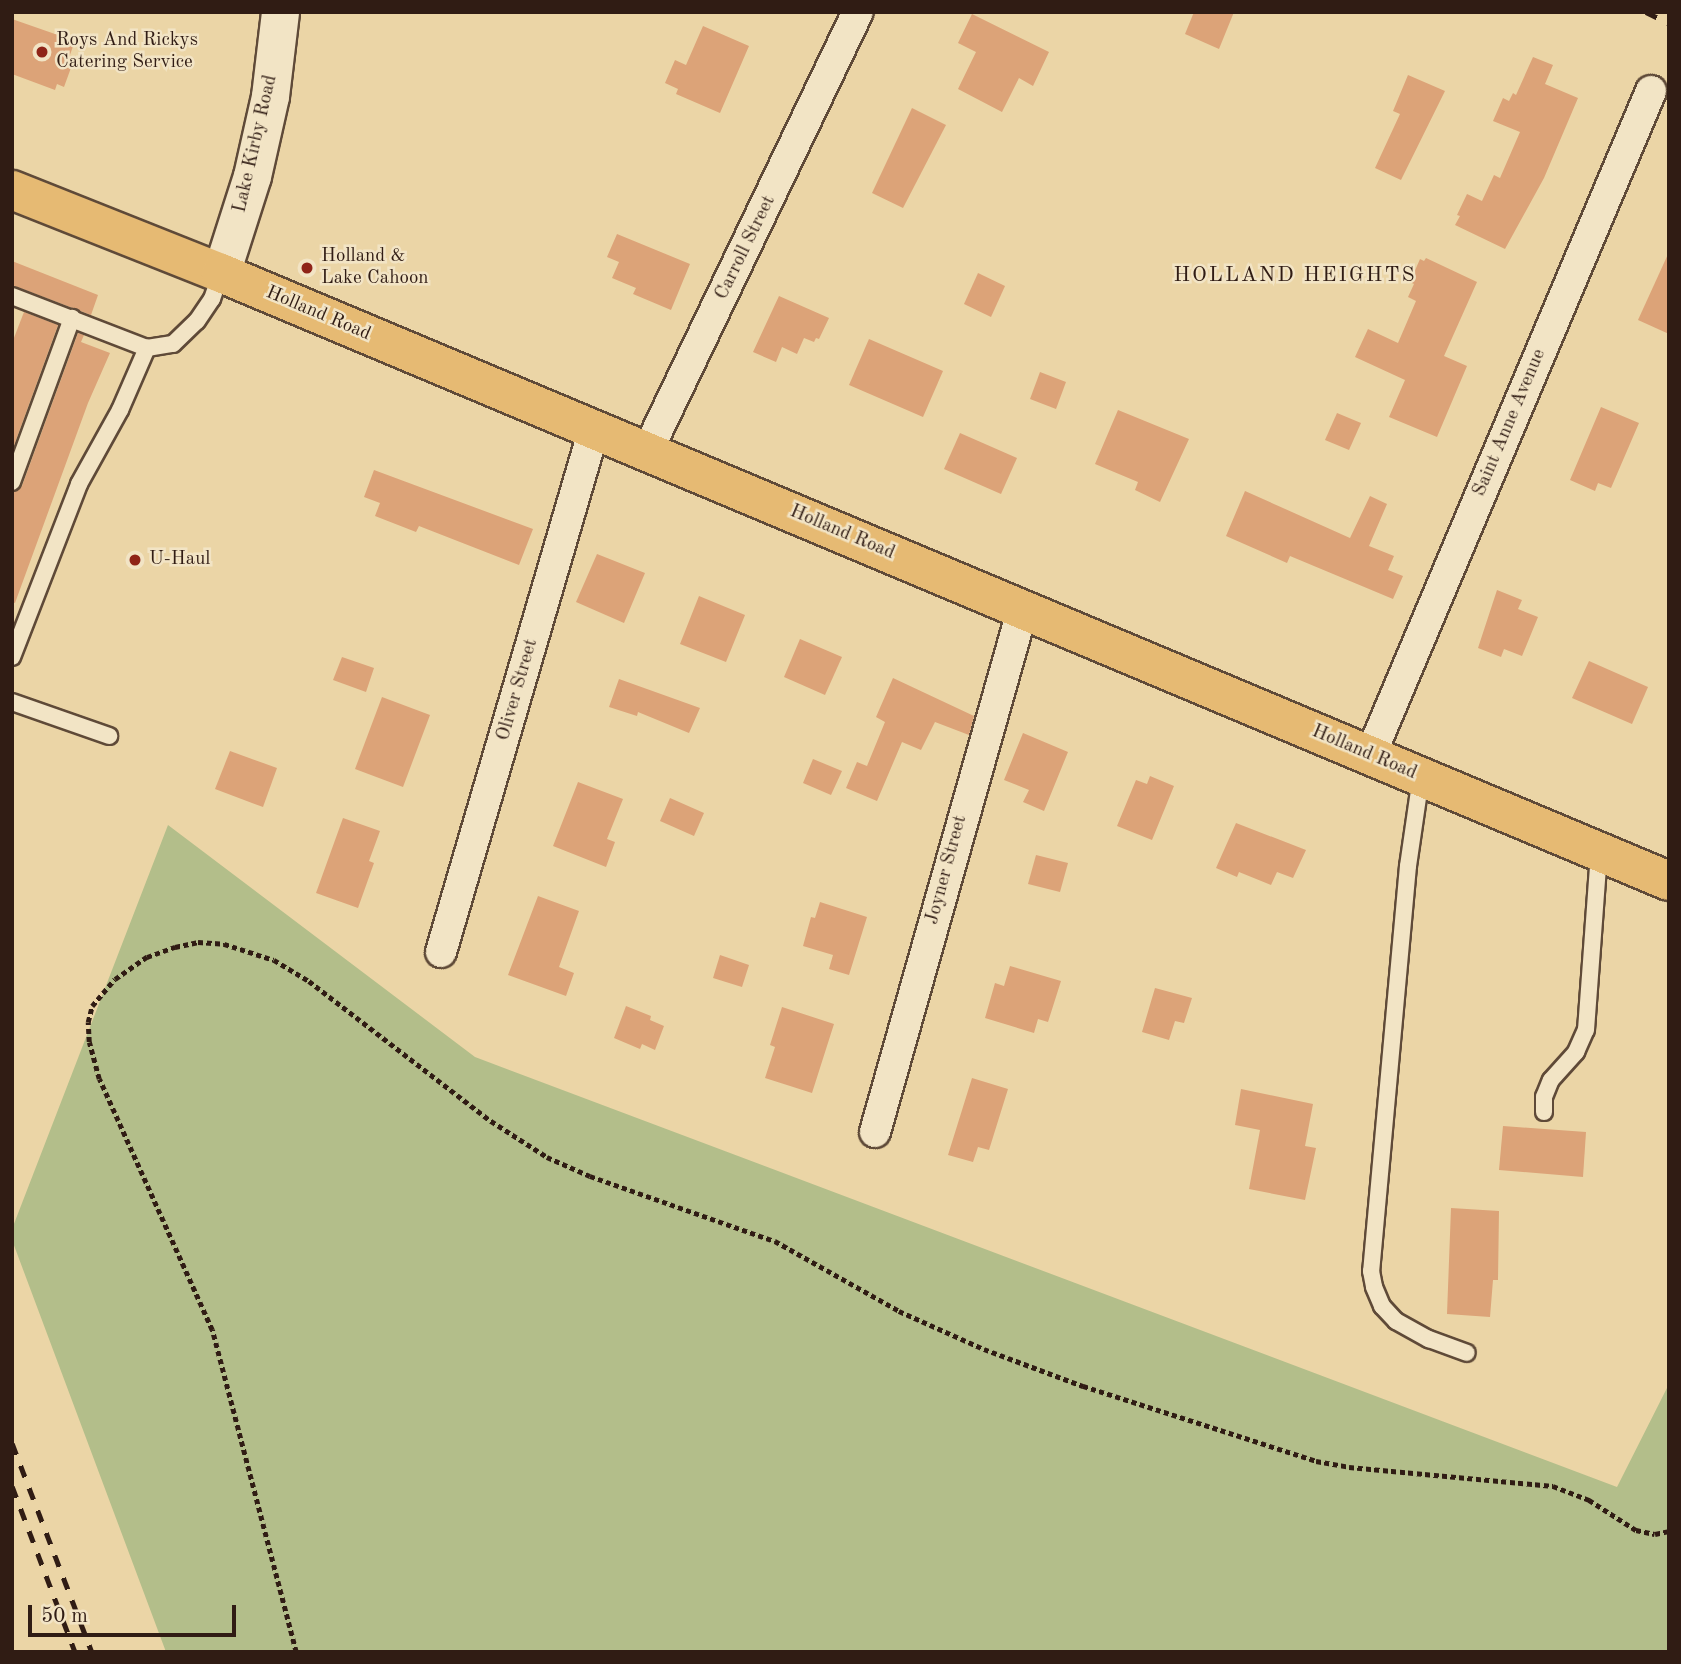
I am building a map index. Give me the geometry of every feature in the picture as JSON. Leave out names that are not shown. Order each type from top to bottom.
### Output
[{"type":"main road","name":"Holland Road","points":[[12,190],[221,273],[1669,881]]},
{"type":"street","name":"Lake Kirby Road","points":[[221,273],[253,176],[270,96],[280,12]]},
{"type":"street","name":"Carroll Street","points":[[648,452],[858,12]]},
{"type":"street","name":"Saint Anne Avenue","points":[[1370,756],[1651,91]]},
{"type":"street","name":"Oliver Street","points":[[441,952],[594,429]]},
{"type":"street","name":"Joyner Street","points":[[875,1132],[974,772],[1023,608]]},
{"type":"lane","points":[[13,300],[72,318],[147,348],[173,344],[197,321],[212,299],[221,273]]},
{"type":"lane","points":[[12,482],[72,318]]},
{"type":"lane","points":[[12,657],[79,484],[120,410],[147,348]]},
{"type":"lane","points":[[12,702],[109,736]]},
{"type":"lane","points":[[1421,777],[1408,866],[1371,1271],[1382,1306],[1396,1321],[1429,1339],[1467,1353]]},
{"type":"lane","points":[[1544,1112],[1544,1097],[1551,1080],[1576,1052],[1586,1030],[1600,852]]},
{"type":"path","points":[[296,1652],[212,1330],[99,1079],[89,1042],[88,1022],[92,1006],[115,979],[147,957],[198,942],[224,944],[274,960],[309,981],[491,1121],[547,1157],[590,1176],[775,1241],[899,1311],[984,1349],[1083,1386],[1316,1461],[1349,1467],[1552,1486],[1589,1500],[1636,1530],[1655,1534],[1669,1531]]},
{"type":"green space","points":[[168,825],[475,1057],[1617,1487],[1669,1384],[1669,1652],[166,1652],[12,1240],[12,1229]]},
{"type":"building","points":[[1194,12],[1234,12],[1219,49],[1185,34]]},
{"type":"building","points":[[972,14],[1049,52],[1033,86],[1019,78],[1002,112],[958,89],[976,52],[958,43]]},
{"type":"building","name":"Roys And Rickys Catering Service","points":[[12,19],[75,41],[67,63],[72,65],[64,87],[57,84],[55,90],[12,74]]},
{"type":"building","points":[[703,26],[749,46],[720,113],[676,94],[678,89],[665,83],[675,60],[686,65]]},
{"type":"building","points":[[1533,57],[1553,65],[1545,84],[1578,98],[1544,178],[1505,249],[1455,225],[1467,194],[1482,201],[1494,175],[1500,178],[1520,132],[1493,121],[1503,98],[1509,101],[1513,93],[1516,95]]},
{"type":"building","points":[[1408,75],[1445,91],[1401,180],[1375,168],[1400,114],[1393,111]]},
{"type":"building","points":[[912,108],[946,125],[903,208],[872,193]]},
{"type":"building","points":[[617,234],[690,264],[671,310],[633,294],[636,288],[612,278],[619,262],[607,257]]},
{"type":"building","points":[[1669,252],[1669,334],[1638,320]]},
{"type":"building","points":[[1426,258],[1477,282],[1444,356],[1467,366],[1437,437],[1389,417],[1405,380],[1355,357],[1368,329],[1398,343],[1416,301],[1408,297],[1414,284],[1410,282],[1420,259],[1424,261]]},
{"type":"building","points":[[12,261],[98,295],[91,315],[12,285]]},
{"type":"building","points":[[978,273],[1005,286],[991,317],[964,304]]},
{"type":"building","points":[[779,296],[829,318],[819,339],[816,338],[814,342],[804,338],[797,354],[782,347],[776,362],[753,352]]},
{"type":"building","points":[[24,312],[58,325],[12,451],[12,343]]},
{"type":"building","points":[[78,333],[84,335],[81,342],[110,353],[88,403],[15,603],[12,602],[12,492],[22,486]]},
{"type":"building","points":[[869,339],[943,371],[923,417],[849,385]]},
{"type":"building","points":[[1040,372],[1066,382],[1056,409],[1030,399]]},
{"type":"building","points":[[1601,407],[1639,423],[1611,488],[1598,483],[1595,491],[1570,480]]},
{"type":"building","points":[[1118,410],[1189,439],[1160,502],[1135,490],[1138,482],[1095,464]]},
{"type":"building","points":[[1337,413],[1361,423],[1349,450],[1325,440]]},
{"type":"building","points":[[960,433],[1017,458],[1001,494],[944,469]]},
{"type":"building","points":[[374,470],[533,529],[519,565],[419,526],[416,532],[375,516],[380,503],[364,497]]},
{"type":"building","points":[[1245,491],[1350,538],[1370,496],[1387,504],[1369,546],[1394,556],[1388,570],[1403,576],[1393,599],[1290,556],[1287,563],[1226,536]]},
{"type":"building","points":[[597,554],[645,573],[624,623],[576,602]]},
{"type":"building","points":[[1497,590],[1522,600],[1518,609],[1538,617],[1522,656],[1504,649],[1501,657],[1478,648]]},
{"type":"building","points":[[699,596],[745,615],[726,662],[680,644]]},
{"type":"building","points":[[800,639],[842,657],[825,695],[784,677]]},
{"type":"building","points":[[342,657],[374,668],[366,692],[333,680]]},
{"type":"building","points":[[1589,661],[1648,687],[1632,724],[1572,698]]},
{"type":"building","points":[[893,678],[974,716],[969,735],[935,722],[921,750],[902,742],[877,801],[846,788],[857,762],[867,766],[885,722],[876,717]]},
{"type":"building","points":[[619,679],[700,708],[689,733],[638,712],[637,716],[609,707]]},
{"type":"building","points":[[382,697],[430,715],[403,787],[355,769]]},
{"type":"building","points":[[1023,733],[1068,752],[1044,811],[1023,802],[1029,790],[1004,780]]},
{"type":"building","points":[[230,751],[277,768],[263,807],[215,789]]},
{"type":"building","points":[[813,759],[842,771],[831,795],[803,783]]},
{"type":"building","points":[[1150,776],[1174,786],[1152,840],[1117,826],[1136,780],[1147,784]]},
{"type":"building","points":[[578,782],[623,799],[607,839],[615,842],[606,867],[553,846]]},
{"type":"building","points":[[670,798],[704,813],[694,836],[660,821]]},
{"type":"building","points":[[343,818],[380,831],[369,861],[374,863],[358,908],[316,893]]},
{"type":"building","points":[[1236,823],[1306,850],[1293,878],[1277,872],[1271,885],[1239,872],[1237,877],[1216,868]]},
{"type":"building","points":[[1036,855],[1068,863],[1060,892],[1028,884]]},
{"type":"building","points":[[538,896],[579,911],[559,967],[574,973],[566,996],[508,975]]},
{"type":"building","points":[[820,902],[867,917],[849,975],[829,969],[833,955],[803,946],[811,917],[815,918]]},
{"type":"building","points":[[720,955],[749,965],[742,987],[713,978]]},
{"type":"building","points":[[1010,966],[1061,981],[1048,1022],[1038,1019],[1034,1033],[985,1018],[995,983],[1004,986]]},
{"type":"building","points":[[1155,988],[1192,998],[1184,1023],[1175,1021],[1169,1040],[1142,1032]]},
{"type":"building","points":[[626,1006],[651,1016],[650,1020],[664,1026],[655,1050],[642,1044],[640,1049],[614,1038]]},
{"type":"building","points":[[782,1007],[834,1024],[812,1093],[765,1078],[775,1047],[770,1045]]},
{"type":"building","points":[[972,1078],[1008,1089],[989,1150],[978,1147],[973,1162],[948,1155]]},
{"type":"building","points":[[1241,1089],[1313,1104],[1305,1146],[1316,1148],[1305,1200],[1249,1189],[1260,1130],[1235,1125]]},
{"type":"building","points":[[1503,1126],[1586,1132],[1583,1177],[1499,1170]]},
{"type":"building","points":[[1451,1208],[1499,1211],[1498,1280],[1493,1280],[1490,1317],[1447,1314]]},
{"type":"railway","points":[[1646,12],[1669,23]]},
{"type":"railway","points":[[12,1443],[92,1652]]},
{"type":"railway","points":[[12,1486],[75,1652]]},
{"type":"place","name":"Roys And Rickys Catering Service","points":[[42,52]]},
{"type":"place","name":"Holland & Lake Cahoon","points":[[307,268]]},
{"type":"place","name":"U-Haul","points":[[135,560]]},
{"type":"district","name":"HOLLAND HEIGHTS","points":[[1295,276]]}]
